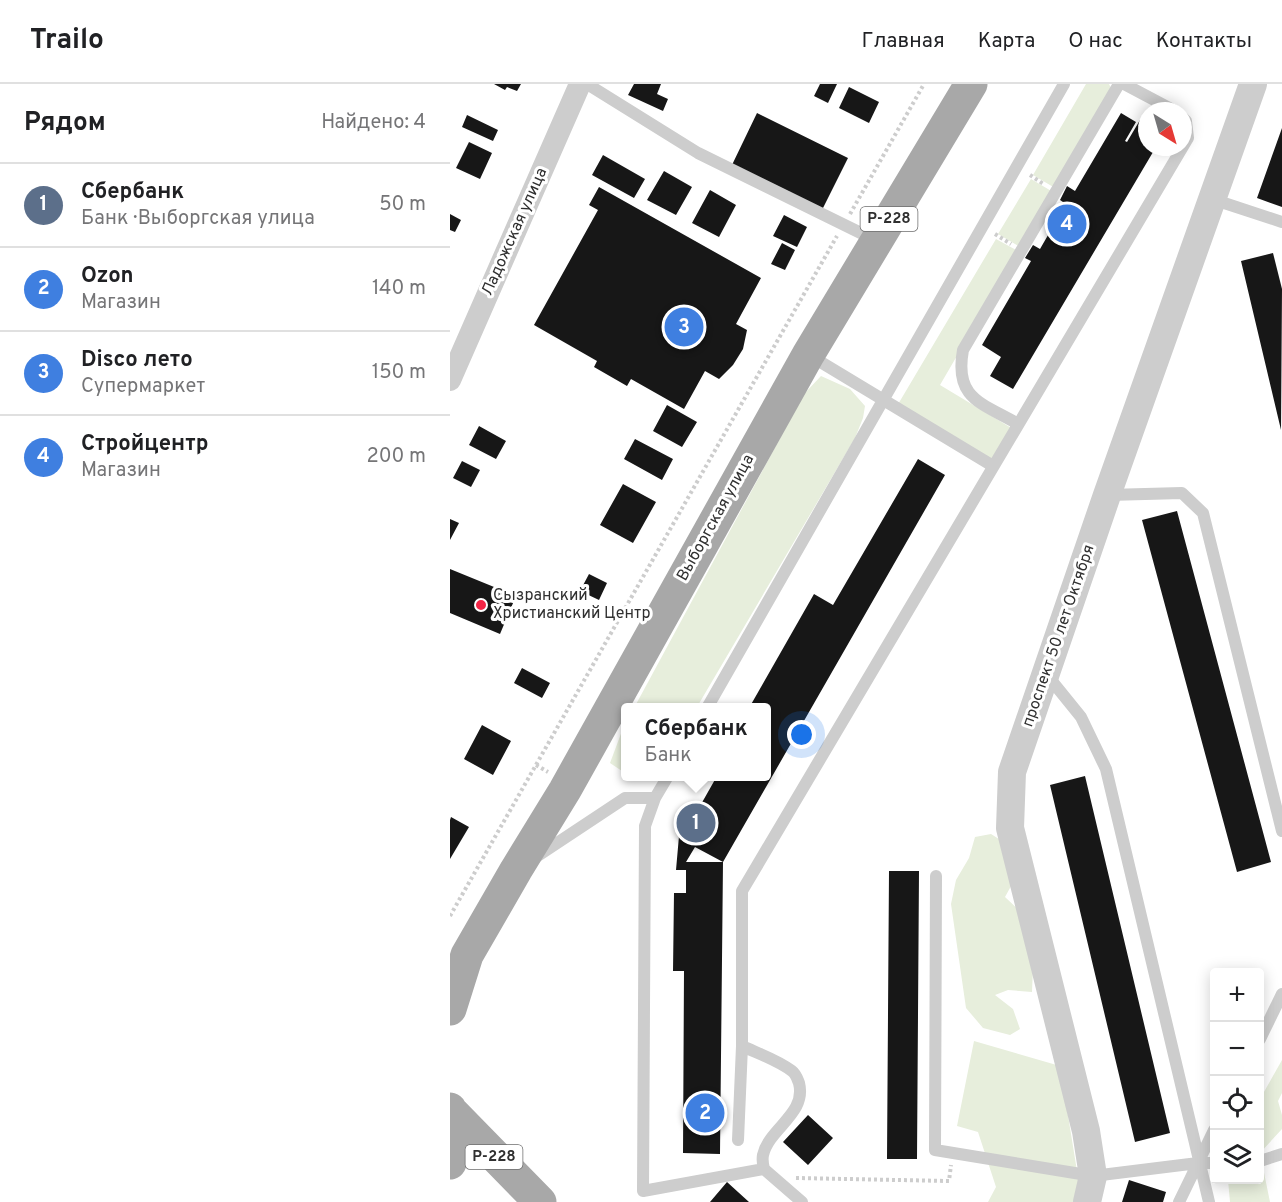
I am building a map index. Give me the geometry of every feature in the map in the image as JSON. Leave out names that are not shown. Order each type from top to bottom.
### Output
[{"type":"main road","name":"Выборгская улица","points":[[458,962],[565,790],[807,355],[971,84]]},
{"type":"main road","name":"Р-228","points":[[450,1009],[458,962]]},
{"type":"main road","name":"Р-228","points":[[450,1163],[453,1138],[451,1110]]},
{"type":"main road","name":"Р-228","points":[[451,1110],[540,1202]]},
{"type":"street","name":"Ладожская улица","points":[[450,380],[580,84]]},
{"type":"street","name":"проспект 50 лет Октября","points":[[1090,1189],[1086,1131],[1010,828],[1012,772],[1107,495],[1253,84]]},
{"type":"lane","points":[[587,84],[698,153],[876,241]]},
{"type":"lane","points":[[710,703],[1064,84]]},
{"type":"lane","points":[[1018,424],[975,399],[965,389],[961,378],[963,350],[1119,84]]},
{"type":"lane","points":[[1124,84],[1158,102]]},
{"type":"lane","points":[[738,1140],[742,1046],[742,891],[1177,156]]},
{"type":"lane","points":[[1212,199],[1282,222]]},
{"type":"lane","points":[[807,355],[993,466]]},
{"type":"lane","points":[[1107,495],[1182,493],[1203,513],[1282,831]]},
{"type":"lane","points":[[1046,674],[1080,717],[1106,769],[1209,1202]]},
{"type":"lane","points":[[666,781],[655,798],[645,826],[642,1197],[764,1169]]},
{"type":"lane","points":[[516,870],[625,798],[655,798]]},
{"type":"lane","points":[[936,876],[935,1150],[1090,1189],[1198,1163],[1210,1163]]},
{"type":"lane","points":[[1264,1031],[1282,994]]},
{"type":"lane","points":[[742,1046],[791,1070],[798,1080],[800,1089],[797,1107],[780,1126],[766,1146],[762,1157],[764,1169],[802,1202]]},
{"type":"lane","points":[[1179,1202],[1210,1140]]},
{"type":"lane","points":[[1264,1160],[1282,1154]]},
{"type":"path","points":[[450,916],[924,84]]},
{"type":"path","points":[[774,1178],[949,1181],[953,1153]]},
{"type":"green space","points":[[1086,84],[1109,84],[1111,88],[1055,188],[1033,175]]},
{"type":"green space","points":[[1031,179],[1053,192],[1020,247],[998,234]]},
{"type":"green space","points":[[996,239],[1018,251],[940,385],[1013,429],[992,463],[897,406]]},
{"type":"green space","points":[[821,376],[850,389],[865,406],[855,438],[699,703],[637,703],[804,394]]},
{"type":"green space","points":[[621,734],[621,770],[610,763]]},
{"type":"green space","points":[[991,834],[1010,846],[1016,877],[1005,897],[1021,912],[1033,968],[1032,992],[1008,990],[995,995],[1013,1009],[1020,1029],[1010,1035],[983,1028],[966,1008],[951,904],[956,880],[969,858],[975,837]]},
{"type":"green space","points":[[974,1041],[1060,1066],[1082,1202],[988,1202],[996,1187],[978,1132],[957,1126]]},
{"type":"green space","points":[[1282,1060],[1282,1093],[1278,1101],[1282,1115],[1282,1129],[1264,1149],[1264,1092]]},
{"type":"green space","points":[[1264,1173],[1270,1202],[1230,1202],[1228,1184],[1264,1184]]},
{"type":"building","points":[[494,84],[521,84],[517,91],[507,87],[505,90]]},
{"type":"building","points":[[634,84],[661,84],[657,94],[668,99],[663,111],[628,95]]},
{"type":"building","points":[[820,84],[837,84],[828,103],[814,96]]},
{"type":"building","points":[[849,87],[879,102],[869,123],[839,108]]},
{"type":"building","points":[[757,113],[848,158],[821,212],[731,167]]},
{"type":"building","points":[[1121,113],[1136,122],[1125,141],[1127,142],[1138,123],[1138,156],[1151,156],[1013,389],[990,376],[1001,357],[982,345],[1031,261],[1025,258],[1033,245],[1040,249],[1066,204],[1060,200],[1067,186],[1075,191]]},
{"type":"building","points":[[467,115],[498,130],[493,141],[462,127]]},
{"type":"building","points":[[1282,128],[1282,207],[1257,198]]},
{"type":"building","points":[[469,142],[492,153],[480,179],[456,168]]},
{"type":"building","points":[[603,155],[645,179],[634,198],[592,175]]},
{"type":"building","points":[[664,171],[692,187],[676,215],[647,200]]},
{"type":"building","points":[[599,187],[761,278],[736,324],[747,330],[743,349],[733,365],[719,379],[705,371],[684,409],[631,379],[627,386],[594,367],[597,361],[534,325],[598,210],[589,205]]},
{"type":"building","points":[[710,190],[736,205],[719,237],[692,223]]},
{"type":"building","points":[[450,214],[461,220],[455,232],[450,230]]},
{"type":"building","points":[[784,215],[807,227],[797,247],[773,236]]},
{"type":"building","points":[[782,243],[795,250],[785,270],[771,264]]},
{"type":"building","points":[[1273,253],[1282,289],[1281,430],[1241,261]]},
{"type":"building","points":[[667,405],[697,422],[682,447],[653,431]]},
{"type":"building","points":[[479,426],[506,441],[496,459],[469,445]]},
{"type":"building","points":[[635,439],[673,459],[662,480],[624,459]]},
{"type":"building","points":[[918,459],[945,475],[771,778],[771,703],[752,703],[814,594],[833,605]]},
{"type":"building","points":[[462,461],[480,470],[471,487],[453,478]]},
{"type":"building","points":[[623,484],[656,502],[633,543],[600,525]]},
{"type":"building","points":[[1177,511],[1271,862],[1237,872],[1142,520]]},
{"type":"building","points":[[450,519],[459,523],[450,540]]},
{"type":"building","name":"Сызранский Христианский Центр","points":[[450,569],[516,596],[500,634],[450,613]]},
{"type":"building","points":[[589,574],[607,583],[599,600],[580,591]]},
{"type":"building","points":[[522,668],[550,683],[542,698],[514,683]]},
{"type":"building","points":[[482,725],[511,741],[493,775],[464,759]]},
{"type":"building","points":[[1085,776],[1170,1133],[1135,1142],[1050,785]]},
{"type":"building","points":[[714,781],[769,781],[723,862],[720,1154],[683,1153],[684,971],[673,971],[674,893],[686,893],[686,870],[676,870],[679,836],[685,838],[690,828],[683,824],[686,819],[691,822]],"holes":[[[695,847],[723,862],[686,862]]]},
{"type":"building","points":[[451,817],[469,827],[450,859],[450,820]]},
{"type":"building","points":[[889,871],[919,871],[917,1159],[887,1159]]},
{"type":"building","points":[[808,1115],[833,1138],[808,1165],[783,1142]]},
{"type":"building","points":[[1129,1180],[1166,1192],[1163,1202],[1122,1202]]},
{"type":"building","points":[[727,1182],[749,1202],[710,1202]]},
{"type":"place","name":"Стройцентр","points":[[1067,224]]},
{"type":"place","name":"Disco лето","points":[[684,327]]},
{"type":"place","name":"Сызранский Христианский Центр","points":[[481,605]]},
{"type":"place","name":"Сбербанк","points":[[696,823]]},
{"type":"place","name":"Ozon","points":[[705,1113]]}]
